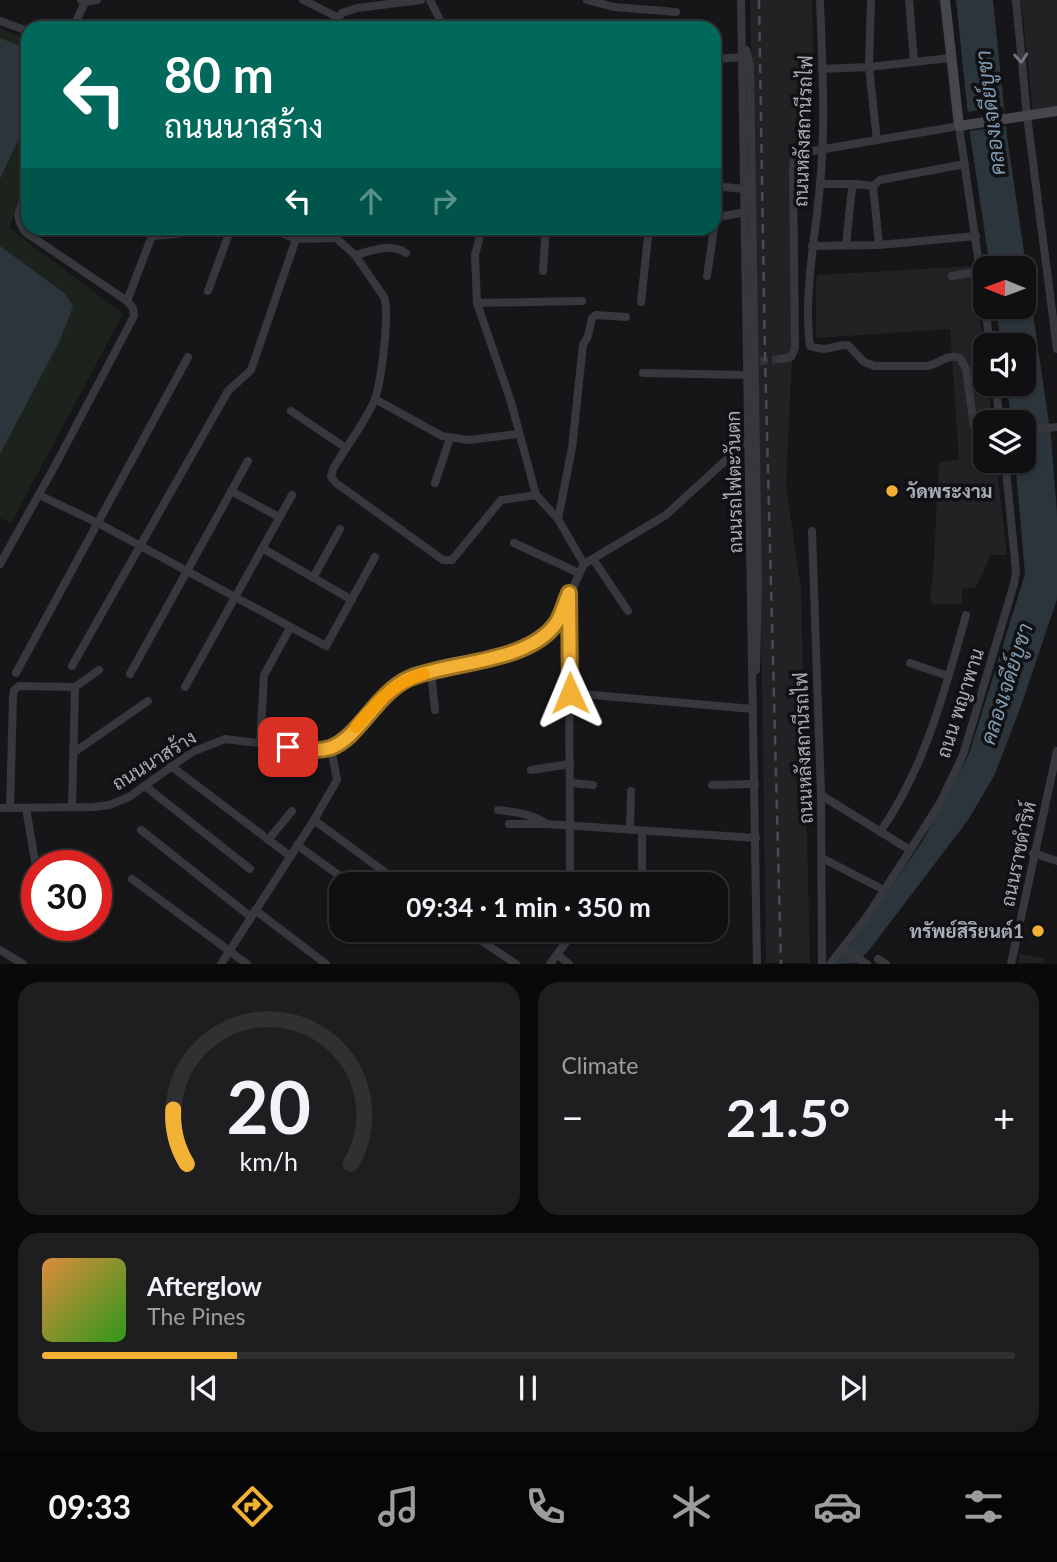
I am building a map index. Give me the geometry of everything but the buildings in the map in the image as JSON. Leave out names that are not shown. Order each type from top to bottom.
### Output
[{"type":"main road","points":[[945,0],[950,58],[963,126],[1057,111]]},
{"type":"street","points":[[76,21],[83,1],[97,0]]},
{"type":"street","points":[[305,0],[337,17]]},
{"type":"street","points":[[334,21],[337,17],[357,8],[421,0]]},
{"type":"street","points":[[430,0],[440,21]]},
{"type":"street","points":[[587,0],[614,7],[676,12]]},
{"type":"street","name":"ถนนรถไฟตะวันตก","points":[[741,0],[757,964]]},
{"type":"street","name":"ถนนหลังสถานีรถไฟ","points":[[820,0],[822,150],[812,246],[810,346],[826,350],[848,345],[864,362],[875,366],[927,366],[949,356],[960,358],[966,369],[973,420]]},
{"type":"street","points":[[871,0],[869,67],[877,140]]},
{"type":"street","points":[[909,0],[914,62]]},
{"type":"street","points":[[1016,0],[1027,116],[1053,293],[1057,349]]},
{"type":"street","points":[[0,21],[21,29]]},
{"type":"street","points":[[743,38],[750,65],[757,361],[758,647],[753,694]]},
{"type":"street","points":[[721,59],[743,57]]},
{"type":"street","points":[[822,69],[950,58]]},
{"type":"street","points":[[781,359],[791,357],[795,348],[793,162],[794,157],[801,153],[963,126],[965,164],[979,256]]},
{"type":"street","points":[[820,184],[873,186],[880,180],[965,164]]},
{"type":"street","points":[[846,246],[852,188],[856,184]]},
{"type":"street","points":[[873,186],[879,245]]},
{"type":"street","points":[[721,187],[744,189]]},
{"type":"street","points":[[21,207],[18,213],[21,226]]},
{"type":"street","points":[[721,220],[744,212]]},
{"type":"street","points":[[0,564],[134,316],[133,308],[127,301],[29,235]]},
{"type":"street","points":[[127,301],[152,235]]},
{"type":"street","points":[[208,292],[228,235]]},
{"type":"street","points":[[287,235],[296,239],[336,238]]},
{"type":"street","points":[[334,235],[355,255],[386,304],[385,338],[375,399],[331,477],[335,483],[443,560],[452,560],[501,500],[536,495]]},
{"type":"street","points":[[480,235],[475,255],[477,303],[511,402],[536,495],[558,520],[584,564]]},
{"type":"street","points":[[543,271],[545,235]]},
{"type":"street","points":[[641,302],[648,235]]},
{"type":"street","points":[[706,276],[712,235]]},
{"type":"street","points":[[812,246],[879,245],[976,236]]},
{"type":"street","points":[[72,666],[228,391],[251,370],[296,239]]},
{"type":"street","points":[[355,255],[389,247],[396,247],[406,253]]},
{"type":"street","points":[[952,276],[973,272]]},
{"type":"street","points":[[477,303],[582,301]]},
{"type":"street","points":[[558,520],[572,448],[583,345],[589,336],[592,318],[596,315],[625,317]]},
{"type":"street","points":[[16,673],[188,357]]},
{"type":"street","points":[[643,373],[748,375]]},
{"type":"street","points":[[375,399],[450,438],[468,440],[518,434]]},
{"type":"street","points":[[291,411],[346,447]]},
{"type":"street","points":[[1036,429],[1056,427]]},
{"type":"street","points":[[435,483],[450,438]]},
{"type":"street","points":[[221,964],[337,780],[331,748],[352,731],[378,701],[410,678],[508,654],[542,637],[556,623],[584,564],[666,515],[749,439]]},
{"type":"street","points":[[131,674],[248,461]]},
{"type":"street","name":"ถนน พญาพาน","points":[[830,964],[845,951],[940,803],[963,755],[1016,571],[1005,473]]},
{"type":"street","points":[[231,491],[279,517]]},
{"type":"street","points":[[39,495],[98,523],[138,547],[326,646],[375,557]]},
{"type":"street","points":[[185,687],[292,495]]},
{"type":"street","points":[[313,578],[340,529]]},
{"type":"street","name":"ถนนหลังสถานีรถไฟ","points":[[812,531],[821,795],[822,964]]},
{"type":"street","points":[[514,543],[579,573]]},
{"type":"street","points":[[262,548],[352,600]]},
{"type":"street","points":[[593,559],[628,611]]},
{"type":"street","points":[[569,593],[571,827],[569,872]]},
{"type":"street","points":[[880,832],[899,805],[933,727],[966,615]]},
{"type":"street","points":[[260,743],[264,676],[290,628]]},
{"type":"street","points":[[910,663],[948,676]]},
{"type":"street","points":[[10,808],[15,690],[19,687],[75,687],[99,670]]},
{"type":"street","points":[[430,672],[435,710]]},
{"type":"street","points":[[72,807],[75,687]]},
{"type":"street","points":[[570,693],[753,709]]},
{"type":"street","points":[[73,752],[148,701]]},
{"type":"street","name":"ถนนนาสร้าง","points":[[0,808],[109,805],[130,797],[192,752],[225,739],[306,749],[331,748]]},
{"type":"street","name":"ถนนราชดำริห์","points":[[1011,964],[1057,751]]},
{"type":"street","points":[[531,770],[570,764]]},
{"type":"street","points":[[171,766],[290,856]]},
{"type":"street","points":[[570,783],[593,785]]},
{"type":"street","points":[[712,785],[755,784]]},
{"type":"street","points":[[145,786],[250,869]]},
{"type":"street","points":[[630,830],[631,791]]},
{"type":"street","points":[[1047,792],[1057,795]]},
{"type":"street","points":[[821,795],[910,850]]},
{"type":"street","points":[[26,808],[33,850]]},
{"type":"street","points":[[498,810],[524,813],[547,824]]},
{"type":"street","points":[[268,840],[292,811]]},
{"type":"street","points":[[314,820],[385,872]]},
{"type":"street","points":[[509,824],[547,824],[756,838]]},
{"type":"street","points":[[141,830],[253,914],[326,964]]},
{"type":"street","points":[[642,831],[642,872]]},
{"type":"street","points":[[297,845],[334,872]]},
{"type":"street","points":[[1033,853],[1057,861]]},
{"type":"street","points":[[822,858],[884,890]]},
{"type":"street","points":[[132,879],[247,964]]},
{"type":"street","points":[[483,942],[516,964]]},
{"type":"street","points":[[550,964],[565,942]]},
{"type":"street","points":[[0,950],[23,964]]},
{"type":"street","points":[[845,951],[867,964]]},
{"type":"street","points":[[557,954],[569,964]]},
{"type":"shaded area","points":[[750,0],[812,0],[814,77],[809,136],[791,158],[794,318],[786,484],[801,589],[810,963],[766,963]]},
{"type":"shaded area","points":[[1021,0],[1057,0],[1057,108],[1033,112]]},
{"type":"shaded area","points":[[0,28],[21,36],[21,198],[9,228],[123,314],[11,523],[0,518]]},
{"type":"shaded area","points":[[973,266],[973,319],[980,319],[982,333],[973,333],[973,396],[989,396],[991,410],[973,410],[973,473],[998,473],[1007,555],[991,555],[976,587],[962,589],[962,604],[932,604],[930,595],[939,462],[959,460],[950,329],[816,338],[817,275]]},
{"type":"shaded area","points":[[1020,954],[1044,958],[1043,963],[1018,963]]},
{"type":"water","name":"คลองเจดีย์บูชา","points":[[956,0],[993,0],[1007,136],[1025,256],[988,256],[970,134]]},
{"type":"water","points":[[0,38],[21,46],[21,134],[0,179]]},
{"type":"water","points":[[0,246],[64,293],[73,306],[60,340],[0,454]]},
{"type":"water","points":[[998,319],[1034,319],[1036,333],[999,333]]},
{"type":"water","name":"คลองเจดีย์บูชา","points":[[1036,334],[1051,437],[1057,514],[1057,599],[994,776],[968,820],[857,963],[834,964],[855,939],[922,842],[969,754],[1025,574],[1016,473],[1036,473],[1036,410],[1010,410],[1008,396],[1036,396]]},
{"type":"pier","points":[[1003,107],[1006,126],[969,131],[967,112]]},
{"type":"tunnel","points":[[760,361],[781,359]]},
{"type":"railway","points":[[759,0],[765,357],[781,964]]},
{"type":"slow traffic","points":[[356,727],[378,701],[396,686],[424,674]]},
{"type":"place","name":"วัดพระงาม","points":[[892,491]]},
{"type":"place","name":"ทรัพย์สิริยนต์1","points":[[1038,931]]},
{"type":"route","points":[[288,747],[331,748],[352,731],[378,701],[410,678],[452,665],[508,654],[527,646],[542,637],[556,623],[569,593],[570,693]]}]
